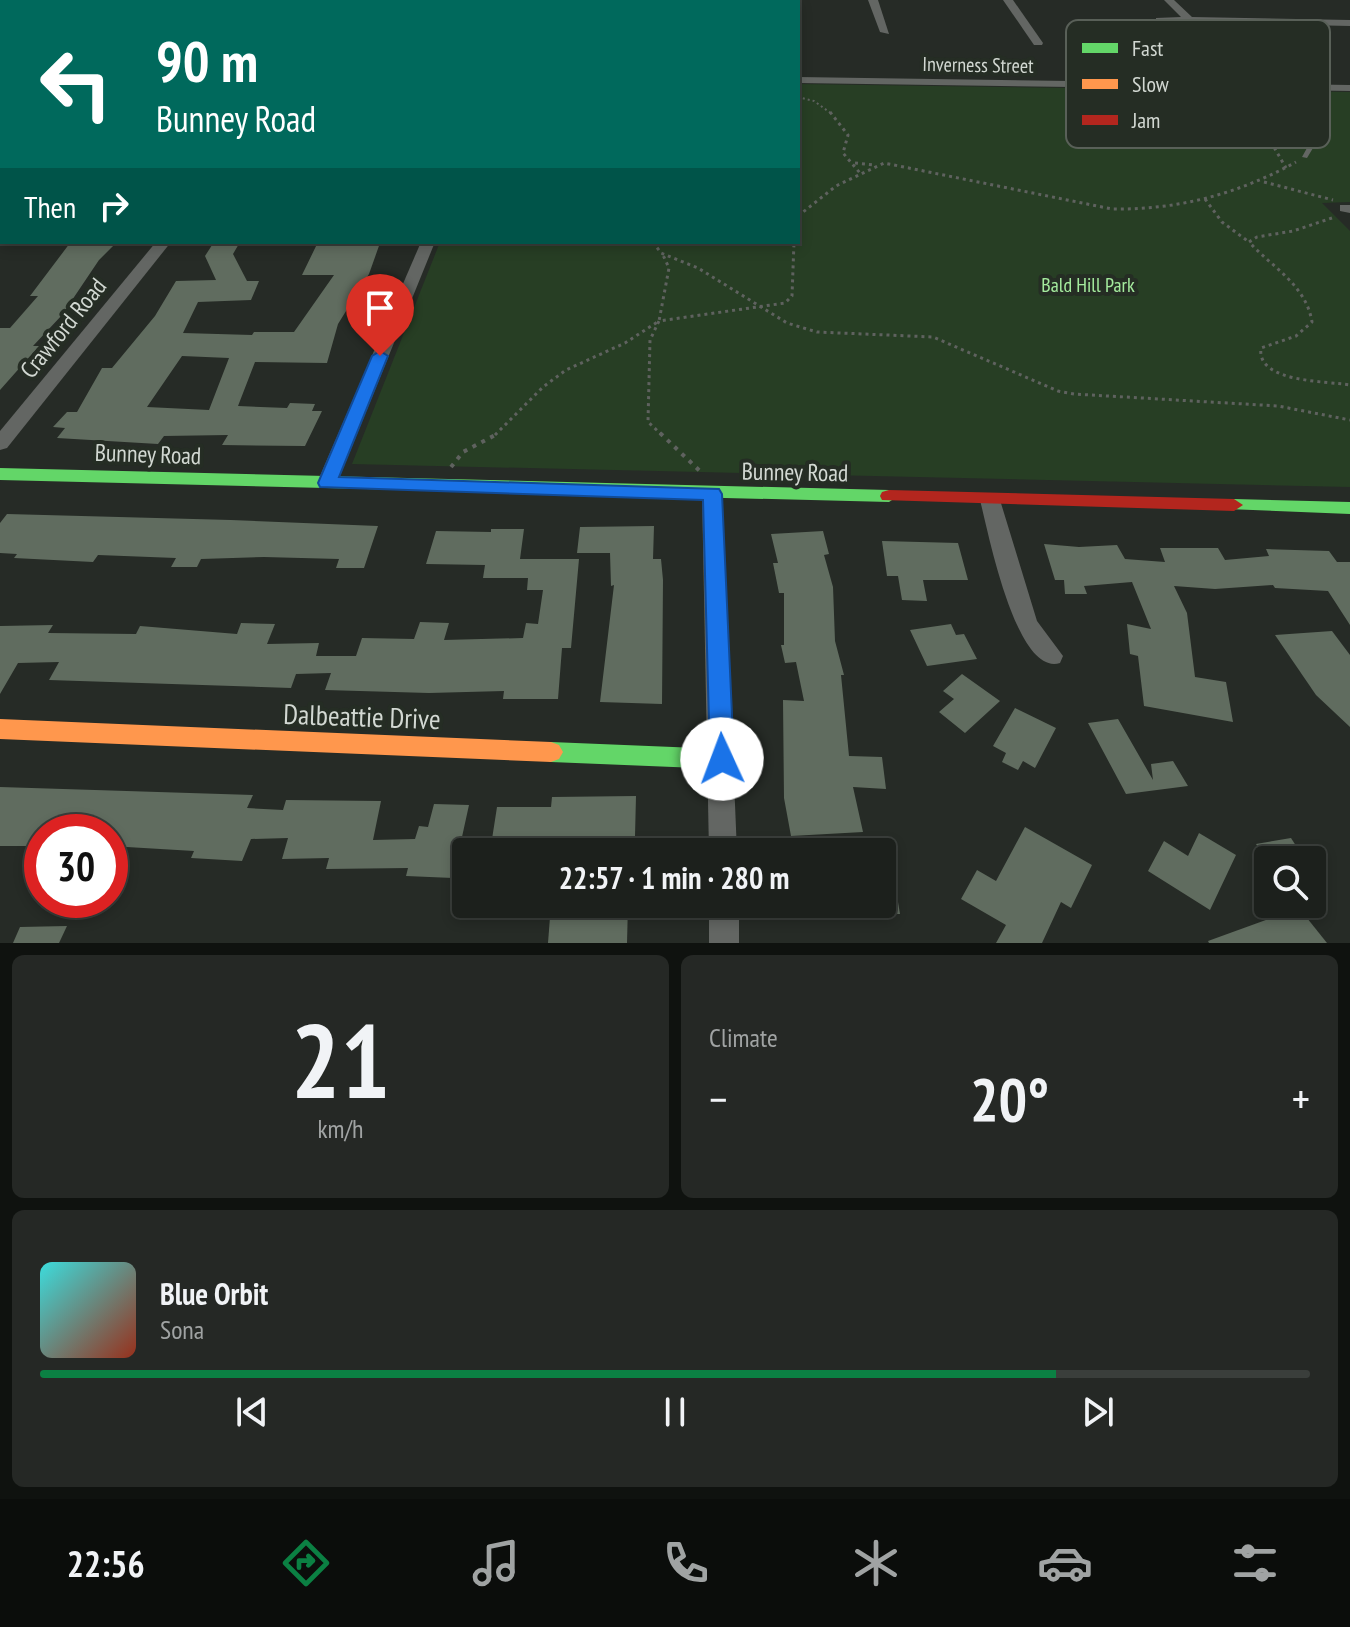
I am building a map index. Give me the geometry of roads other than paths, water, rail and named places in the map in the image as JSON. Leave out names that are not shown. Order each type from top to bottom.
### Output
[{"type":"street","points":[[873,0],[885,32]]},
{"type":"street","points":[[1008,0],[1038,43]]},
{"type":"street","points":[[1169,0],[1189,20]]},
{"type":"street","points":[[1330,23],[1350,23]]},
{"type":"street","name":"Inverness Street","points":[[800,80],[1066,84]]},
{"type":"street","name":"Inverness Street","points":[[1330,88],[1350,88]]},
{"type":"street","name":"Crawford Road","points":[[0,444],[162,244]]},
{"type":"street","points":[[327,483],[427,244]]},
{"type":"street","name":"Bunney Road","points":[[0,474],[438,486],[708,484],[990,500],[1350,508]]},
{"type":"street","points":[[708,484],[722,759],[723,838]]},
{"type":"street","points":[[990,500],[1026,624],[1051,656]]},
{"type":"street","name":"Dalbeattie Drive","points":[[0,729],[722,759]]},
{"type":"street","points":[[724,918],[724,943]]},
{"type":"lane","points":[[1305,157],[1310,148]]},
{"type":"park label","name":"Bald Hill Park","points":[[1088,285]]}]
